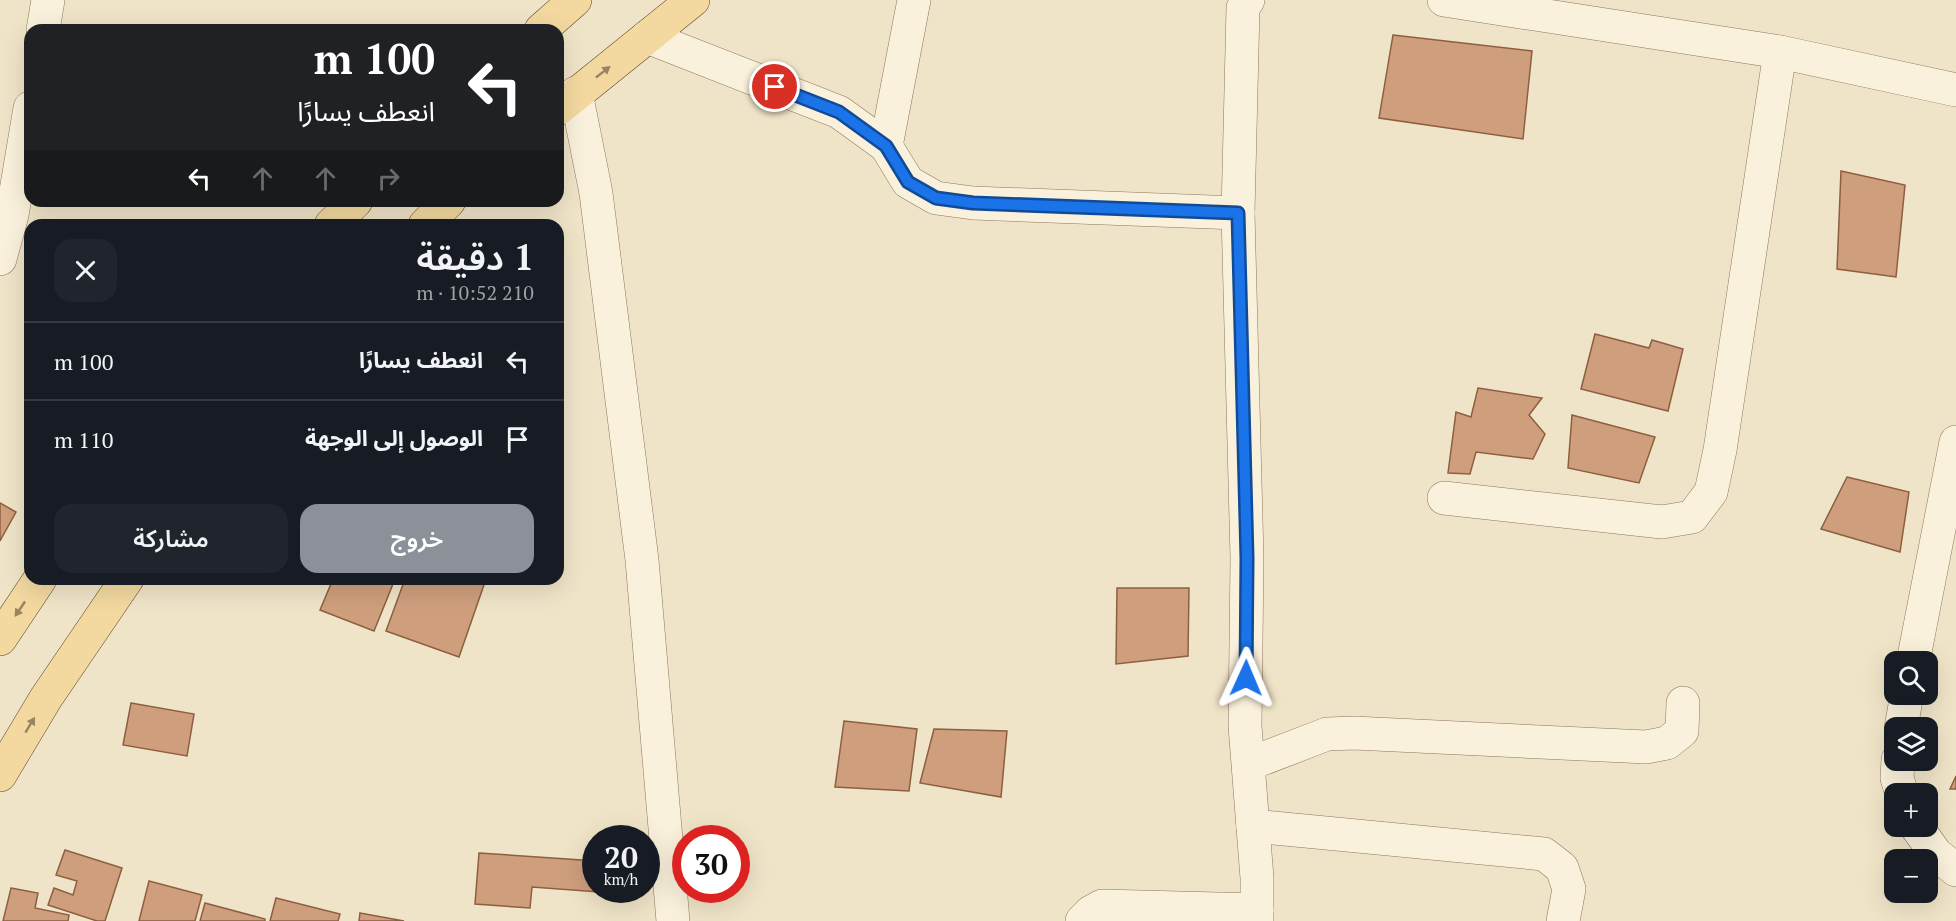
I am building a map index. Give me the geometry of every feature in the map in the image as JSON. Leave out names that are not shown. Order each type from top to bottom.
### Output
[{"type":"main road","points":[[548,24],[575,0]]},
{"type":"main road","points":[[567,101],[693,0]]},
{"type":"main road","points":[[337,219],[350,207]]},
{"type":"main road","points":[[431,219],[443,207]]},
{"type":"main road","points":[[0,639],[36,585]]},
{"type":"main road","points":[[0,775],[46,698],[123,585]]},
{"type":"street","points":[[44,24],[48,0]]},
{"type":"street","points":[[886,146],[914,0]]},
{"type":"street","points":[[1082,921],[1102,906],[1257,915],[1257,878],[1245,726],[1247,558],[1238,213],[1243,8],[1248,0]]},
{"type":"street","points":[[1444,0],[1595,12],[1956,90]]},
{"type":"street","points":[[647,37],[839,112],[886,146],[908,182],[936,198],[973,203],[1238,213]]},
{"type":"street","points":[[1444,498],[1662,522],[1692,517],[1711,492],[1720,450],[1780,52]]},
{"type":"street","points":[[567,101],[596,193],[642,560],[673,921]]},
{"type":"street","points":[[0,259],[12,215],[24,144]]},
{"type":"street","points":[[1915,651],[1956,442]]},
{"type":"street","points":[[1249,764],[1327,734],[1646,747],[1667,743],[1682,731],[1683,703]]},
{"type":"street","points":[[1253,826],[1544,854],[1562,868],[1569,889],[1563,921]]},
{"type":"street","points":[[1924,837],[1936,854],[1956,870]]},
{"type":"building","points":[[1393,35],[1532,51],[1523,139],[1379,118]]},
{"type":"building","points":[[1841,171],[1905,185],[1896,277],[1837,269]]},
{"type":"building","points":[[1595,334],[1649,348],[1652,340],[1683,349],[1668,411],[1581,389]]},
{"type":"building","points":[[1478,388],[1542,398],[1529,415],[1545,434],[1533,459],[1476,452],[1470,474],[1448,473],[1456,412],[1471,417]]},
{"type":"building","points":[[1572,415],[1655,437],[1639,483],[1568,468]]},
{"type":"building","points":[[1847,477],[1909,492],[1900,552],[1821,529]]},
{"type":"building","points":[[0,503],[16,512],[0,541]]},
{"type":"building","points":[[330,585],[393,585],[374,631],[320,610]]},
{"type":"building","points":[[403,585],[484,585],[459,657],[386,631]]},
{"type":"building","points":[[1117,588],[1189,588],[1188,656],[1116,664]]},
{"type":"building","points":[[131,703],[194,714],[187,756],[123,745]]},
{"type":"building","points":[[844,721],[917,729],[909,791],[835,787]]},
{"type":"building","points":[[934,729],[1007,731],[1001,797],[920,783]]},
{"type":"building","points":[[1956,776],[1956,789],[1950,789]]},
{"type":"building","points":[[65,850],[122,868],[105,921],[97,921],[48,905],[54,888],[73,895],[77,881],[56,875]]},
{"type":"building","points":[[479,853],[582,860],[582,891],[532,887],[530,908],[475,904]]},
{"type":"building","points":[[149,881],[202,895],[195,921],[139,921]]},
{"type":"building","points":[[11,888],[38,893],[35,908],[69,915],[68,921],[3,921]]},
{"type":"building","points":[[276,898],[340,914],[338,921],[270,921]]},
{"type":"building","points":[[205,903],[265,919],[265,921],[200,921]]},
{"type":"building","points":[[360,913],[404,921],[359,921]]},
{"type":"route","points":[[775,87],[839,112],[886,146],[908,182],[936,198],[973,203],[1238,213],[1247,558],[1246,678]]}]
